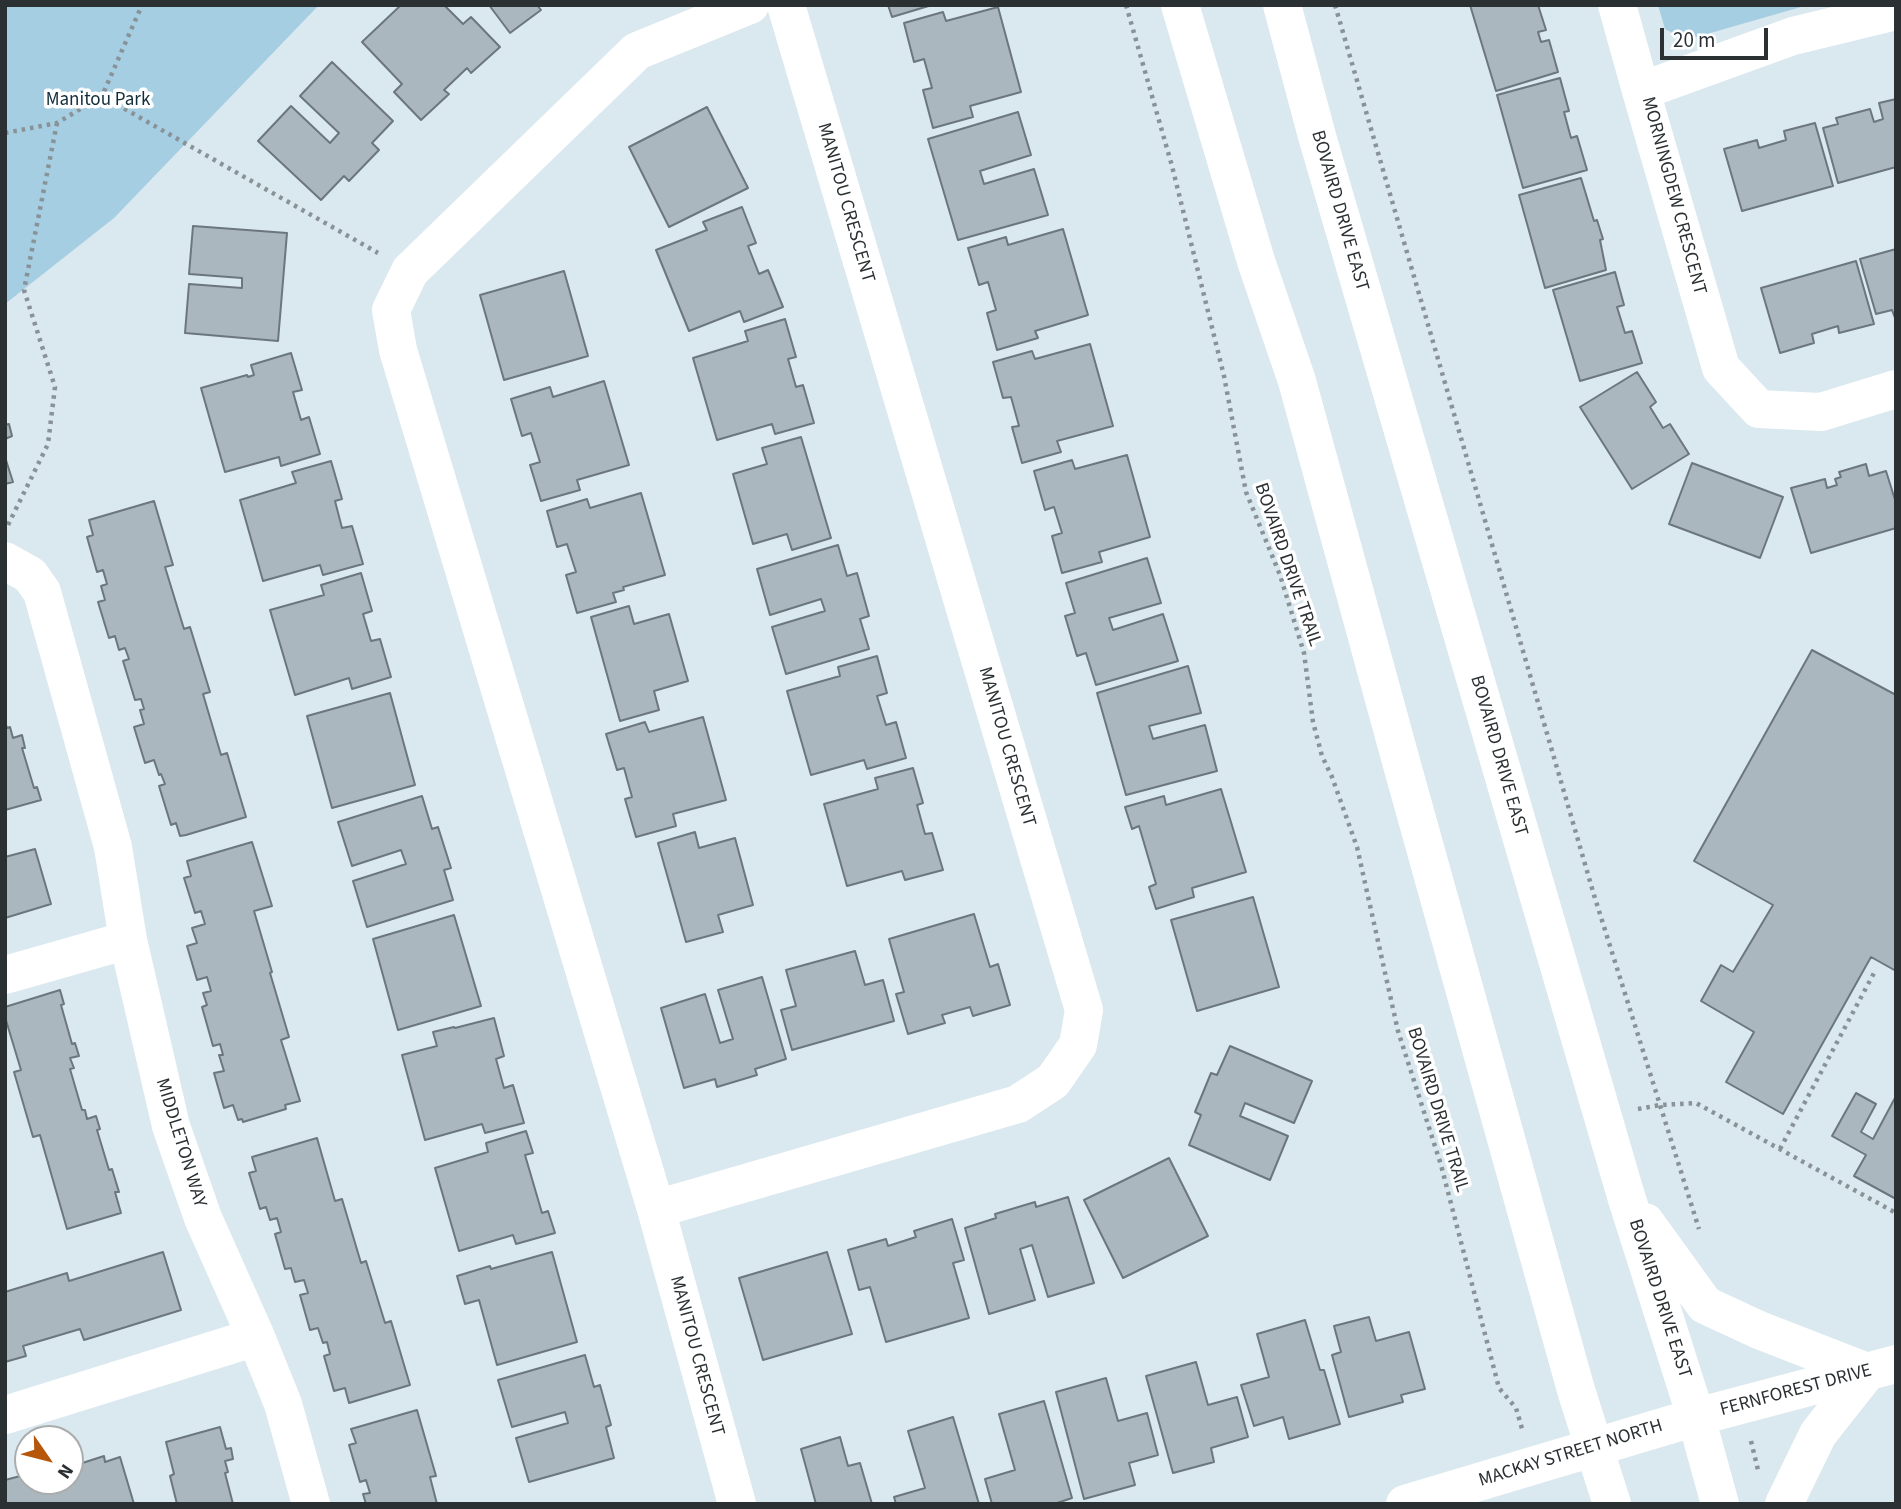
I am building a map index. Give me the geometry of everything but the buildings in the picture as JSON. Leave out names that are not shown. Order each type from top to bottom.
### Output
[{"type":"street","name":"MANITOU CRESCENT","points":[[737,1504],[656,1209],[398,351],[391,310],[410,271],[637,51],[750,5]]},
{"type":"street","name":"MANITOU CRESCENT","points":[[656,1209],[1018,1104],[1053,1081],[1072,1054],[1078,1045],[1084,1010],[786,5]]},
{"type":"street","points":[[1180,5],[1256,261],[1297,381],[1576,1390],[1612,1504]]},
{"type":"street","name":"BOVAIRD DRIVE EAST","points":[[1282,5],[1317,136],[1626,1196],[1696,1417],[1720,1504]]},
{"type":"street","points":[[1617,5],[1641,91]]},
{"type":"street","name":"MORNINGDEW CRESCENT","points":[[1896,11],[1793,36],[1641,91],[1721,368],[1759,409],[1821,412],[1896,389]]},
{"type":"street","name":"MIDDLETON WAY","points":[[6,561],[30,575],[42,592],[113,847],[128,940],[171,1126],[202,1218],[283,1404],[311,1504]]},
{"type":"street","points":[[5,975],[128,940]]},
{"type":"street","points":[[1626,1196],[1705,1305],[1759,1330],[1881,1368],[1818,1434],[1784,1504]]},
{"type":"street","points":[[5,1415],[256,1337]]},
{"type":"street","name":"FERNFOREST DRIVE","points":[[1696,1417],[1881,1368]]},
{"type":"street","name":"MACKAY STREET NORTH","points":[[1405,1504],[1696,1417]]},
{"type":"path","points":[[5,133],[57,123],[102,96],[142,5]]},
{"type":"path","name":"BOVAIRD DRIVE TRAIL","points":[[1126,5],[1172,166],[1221,362],[1246,492],[1280,575],[1304,653],[1313,722],[1322,756],[1357,846],[1398,1031],[1441,1165],[1499,1388],[1516,1408]]},
{"type":"path","points":[[1335,5],[1594,895],[1700,1232]]},
{"type":"path","points":[[102,96],[410,271]]},
{"type":"path","points":[[6,561],[8,527],[48,444],[55,387],[24,289],[57,123]]},
{"type":"path","points":[[1780,1149],[1874,973]]},
{"type":"path","points":[[1603,1116],[1660,1105],[1696,1103],[1896,1213]]},
{"type":"green space","name":"Manitou Park","points":[[5,5],[319,5],[114,218],[5,304]]},
{"type":"green space","points":[[1658,5],[1801,7],[1686,40],[1665,29]]}]
